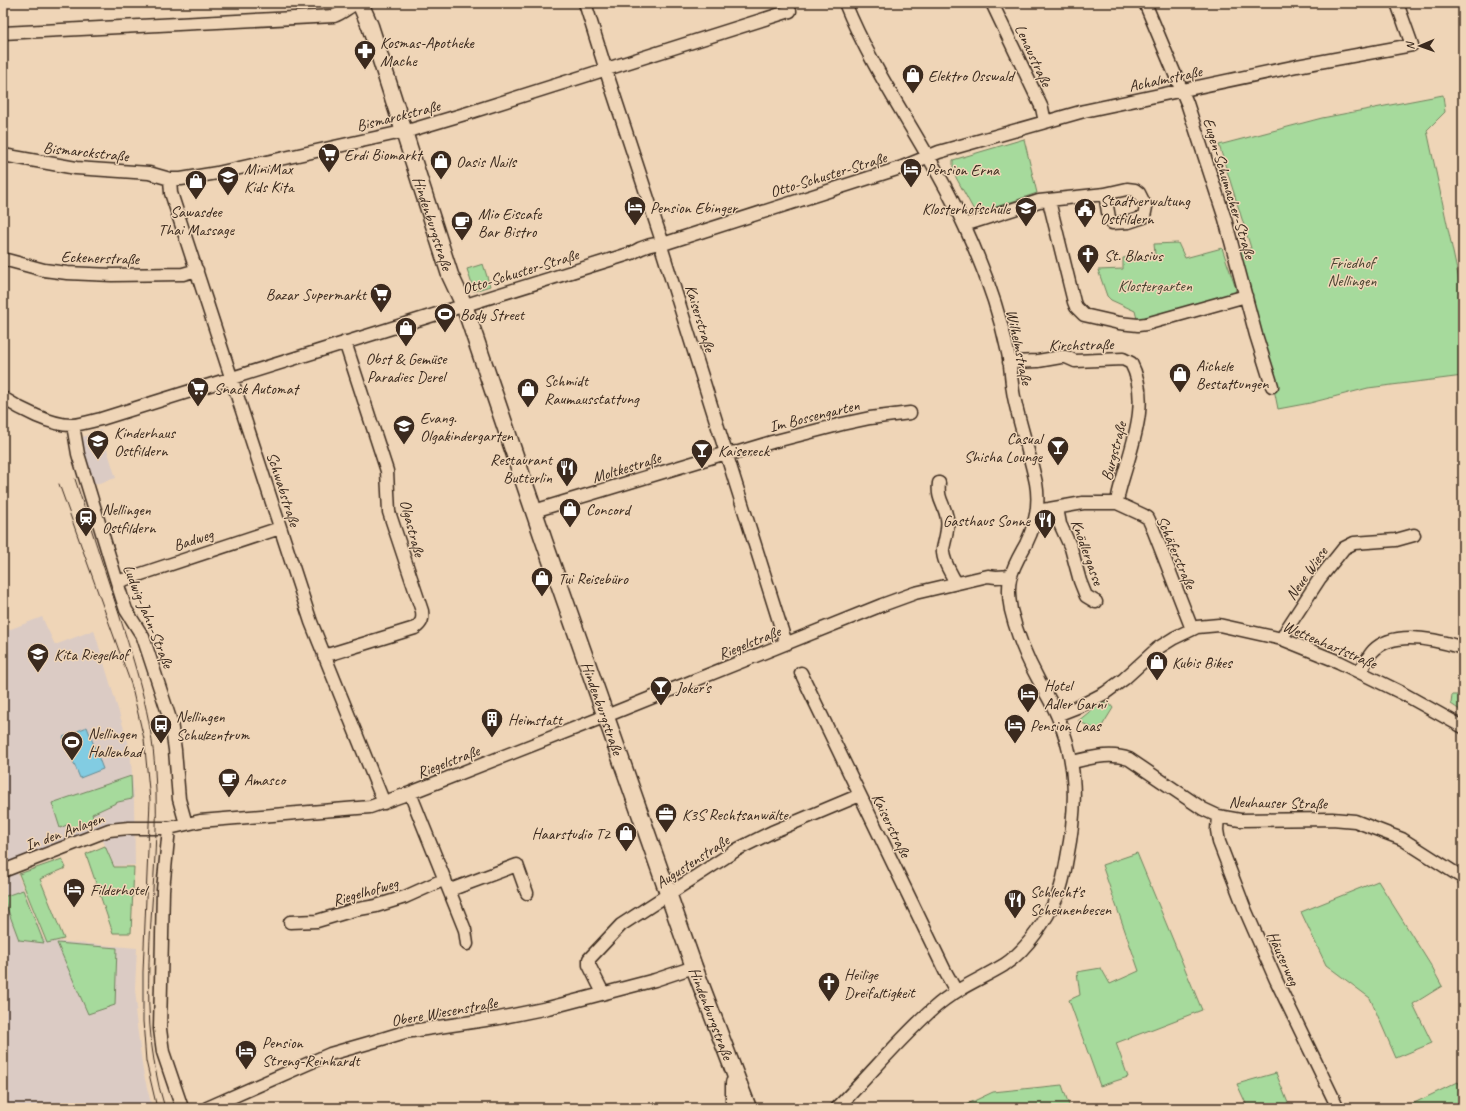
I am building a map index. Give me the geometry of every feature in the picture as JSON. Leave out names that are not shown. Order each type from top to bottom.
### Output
[{"type":"main road","name":"Hindenburgstraße","points":[[359,3],[370,26],[457,274],[464,305],[534,511],[670,895],[694,968],[748,1108]]},
{"type":"main road","name":"Hindenburgstraße","points":[[370,3],[407,131]]},
{"type":"main road","points":[[733,1072],[734,1108]]},
{"type":"street","points":[[3,33],[334,16],[351,5],[359,3]]},
{"type":"street","name":"Kaiserstraße","points":[[585,3],[661,238],[660,243],[787,643]]},
{"type":"street","name":"Wilhelmstraße","points":[[837,1108],[932,1010],[956,991],[1002,966],[1022,950],[1042,923],[1059,892],[1065,869],[1072,825],[1074,795],[1072,762],[1057,715],[1032,667],[1015,623],[1010,598],[1011,576],[1031,533],[1038,509],[1038,493],[1014,396],[1009,362],[1000,322],[978,258],[964,224],[928,157],[862,42],[845,3]]},
{"type":"street","name":"Lenaustraße","points":[[992,3],[1042,108],[1045,122]]},
{"type":"street","name":"Eugen-Schumacher-Straße","points":[[1145,3],[1187,103],[1225,219],[1256,335],[1272,386]]},
{"type":"street","name":"Achalmstraße","points":[[928,157],[939,152],[1084,111],[1412,44],[1397,3]]},
{"type":"street","name":"Bismarckstraße","points":[[3,156],[76,168],[148,173],[170,179],[181,179],[217,173],[407,131],[790,11]]},
{"type":"street","name":"Otto-Schuster-Straße","points":[[73,425],[101,419],[632,253],[656,243],[666,243],[900,168],[928,157]]},
{"type":"street","name":"Schwabstraße","points":[[170,179],[171,193],[311,622],[384,802]]},
{"type":"street","points":[[964,224],[1039,201],[1105,194]]},
{"type":"street","points":[[1049,201],[1061,253],[1076,307],[1084,315],[1119,323],[1133,325],[1146,324],[1246,296]]},
{"type":"street","name":"Eckenerstraße","points":[[3,259],[55,272],[88,275],[183,274],[197,270]]},
{"type":"street","name":"Olgastraße","points":[[324,656],[415,628],[420,625],[422,621],[422,611],[389,512],[387,471],[345,342]]},
{"type":"street","name":"Kirchstraße","points":[[1009,362],[1038,361],[1061,357],[1066,357],[1075,361],[1124,359],[1129,361]]},
{"type":"street","name":"Burgstraße","points":[[1117,503],[1120,487],[1137,434],[1139,416],[1140,395],[1134,368],[1129,361]]},
{"type":"street","points":[[3,398],[36,416],[55,422],[73,425]]},
{"type":"street","name":"Im Bossengarten","points":[[726,453],[739,452],[793,436],[842,424],[870,418],[910,413]]},
{"type":"street","name":"Ludwig-Jahn-Straße","points":[[73,425],[78,454],[126,610],[143,637],[171,722],[179,799],[186,824]]},
{"type":"street","name":"Moltkestraße","points":[[534,511],[726,453]]},
{"type":"street","points":[[939,483],[938,494],[948,520],[943,550],[944,557],[956,583]]},
{"type":"street","points":[[1038,509],[1042,510],[1083,503],[1117,503]]},
{"type":"street","name":"Schäferstraße","points":[[1117,503],[1144,515],[1150,523],[1192,629]]},
{"type":"street","name":"Knödlergasse","points":[[1056,508],[1060,524],[1071,548],[1080,581],[1086,596],[1096,602]]},
{"type":"street","name":"Badweg","points":[[117,582],[280,528]]},
{"type":"street","name":"Neue Wiese","points":[[1282,639],[1288,627],[1320,578],[1344,548],[1354,543],[1396,540],[1414,535]]},
{"type":"street","name":"Riegelstraße","points":[[137,828],[169,828],[200,821],[360,808],[384,802],[606,716],[915,592],[988,576],[1011,576]]},
{"type":"street","name":"Wettenhartstraße","points":[[1057,715],[1105,694],[1158,648],[1192,629],[1208,625],[1224,625],[1282,639],[1360,672],[1402,693],[1463,727]]},
{"type":"street","points":[[1360,672],[1373,651],[1381,645],[1401,639],[1427,638],[1463,648]]},
{"type":"street","name":"Kaiserstraße","points":[[801,673],[956,991]]},
{"type":"street","name":"Neuhauser Straße","points":[[1072,762],[1110,755],[1129,759],[1197,806],[1218,816],[1240,820],[1355,821],[1402,839],[1463,878]]},
{"type":"street","points":[[410,793],[466,930],[467,944]]},
{"type":"street","name":"Augustenstraße","points":[[603,993],[589,965],[589,959],[590,956],[601,947],[621,925],[670,895],[738,849],[772,832],[860,794]]},
{"type":"street","name":"Häuserweg","points":[[1218,816],[1217,830],[1219,842],[1244,907],[1276,980],[1338,1108]]},
{"type":"street","name":"In den Anlagen","points":[[3,871],[102,832],[137,828]]},
{"type":"street","points":[[169,828],[163,890],[160,1029],[163,1052],[182,1108]]},
{"type":"street","name":"Riegelhofweg","points":[[290,922],[317,921],[354,910],[376,906],[516,865],[527,893]]},
{"type":"street","name":"Obere Wiesenstraße","points":[[207,1108],[330,1054],[405,1032],[499,1018],[534,1011],[655,980],[694,968]]},
{"type":"shaded area","name":"Kinderhaus Ostfildern","points":[[101,430],[116,478],[92,485],[80,439],[92,432]]},
{"type":"shaded area","points":[[42,617],[55,645],[94,630],[130,749],[134,799],[135,865],[114,866],[102,838],[17,873],[44,940],[137,948],[135,988],[137,1009],[135,1011],[143,1071],[152,1108],[3,1108],[3,632]]},
{"type":"green space","name":"Friedhof Nellingen","points":[[1443,95],[1445,112],[1427,130],[1463,299],[1463,376],[1368,388],[1310,403],[1278,409],[1266,349],[1239,251],[1251,248],[1219,145],[1322,118]]},
{"type":"green space","points":[[1024,139],[1037,193],[976,214],[953,172],[953,160]]},
{"type":"green space","name":"Klostergarten","points":[[1178,243],[1185,258],[1222,248],[1236,289],[1234,296],[1149,318],[1137,319],[1135,311],[1111,300],[1107,296],[1098,270],[1123,269],[1123,258],[1155,254],[1154,244]]},
{"type":"green space","points":[[483,264],[490,286],[474,291],[467,269]]},
{"type":"green space","points":[[1452,695],[1463,695],[1463,712],[1451,704]]},
{"type":"green space","points":[[1109,703],[1113,708],[1099,731],[1078,721],[1099,704]]},
{"type":"green space","points":[[131,776],[132,799],[118,802],[92,814],[95,822],[73,831],[69,824],[60,828],[52,803]]},
{"type":"green space","points":[[105,846],[114,867],[134,867],[131,933],[113,933],[86,854]]},
{"type":"green space","points":[[1137,853],[1202,1010],[1116,1043],[1128,1077],[1100,1086],[1069,1000],[1080,995],[1077,972],[1101,968],[1110,984],[1139,971],[1102,865]]},
{"type":"green space","points":[[62,859],[66,868],[40,879],[64,939],[47,943],[19,874]]},
{"type":"green space","points":[[1378,881],[1430,964],[1442,986],[1413,1004],[1432,1043],[1396,1058],[1370,998],[1326,965],[1301,912]]},
{"type":"green space","points":[[23,890],[44,943],[19,940],[3,897]]},
{"type":"green space","points":[[57,943],[117,948],[115,1005],[88,1014]]},
{"type":"green space","points":[[1276,1073],[1290,1108],[1248,1108],[1237,1084]]},
{"type":"green space","points":[[1458,1082],[1463,1090],[1463,1108],[1414,1108],[1412,1104]]},
{"type":"green space","points":[[1062,1085],[1070,1108],[959,1108],[993,1092]]},
{"type":"water","points":[[87,727],[103,769],[80,778],[63,737]]},
{"type":"tram line","points":[[75,479],[137,672],[147,711],[150,730],[155,771],[156,813],[150,940],[150,1025],[155,1067],[165,1108]]},
{"type":"tram line","points":[[59,484],[131,684],[144,739],[150,800],[143,972],[143,1021],[146,1061],[157,1108]]},
{"type":"place","name":"Kosmas-Apotheke Mache","points":[[365,70]]},
{"type":"place","name":"Elektro Osswald","points":[[913,94]]},
{"type":"place","name":"Erdi Biomarkt","points":[[329,174]]},
{"type":"place","name":"Oasis Nails","points":[[441,180]]},
{"type":"place","name":"Pension Erna","points":[[911,188]]},
{"type":"place","name":"MiniMax Kids Kita","points":[[228,196]]},
{"type":"place","name":"Sawasdee Thai Massage","points":[[196,200]]},
{"type":"place","name":"Pension Ebinger","points":[[635,226]]},
{"type":"place","name":"Klosterhofschule","points":[[1026,228]]},
{"type":"place","name":"Stadtverwaltung Ostfildern","points":[[1085,228]]},
{"type":"place","name":"Mio Eiscafe Bar Bistro","points":[[462,242]]},
{"type":"place","name":"St. Blasius","points":[[1088,274]]},
{"type":"place","name":"Bazar Supermarkt","points":[[381,314]]},
{"type":"place","name":"Body Street","points":[[445,334]]},
{"type":"place","name":"Obst & Gemüse Paradies Derel","points":[[406,348]]},
{"type":"place","name":"Aichele Bestattungen","points":[[1180,394]]},
{"type":"place","name":"Snack Automat","points":[[198,408]]},
{"type":"place","name":"Schmidt Raumausstattung","points":[[528,408]]},
{"type":"place","name":"Evang. Olgakindergarten","points":[[404,446]]},
{"type":"place","name":"Kinderhaus Ostfildern","points":[[98,460]]},
{"type":"place","name":"Casual Shisha Lounge","points":[[1058,466]]},
{"type":"place","name":"Kaisereck","points":[[702,470]]},
{"type":"place","name":"Restaurant Butterlin","points":[[567,488]]},
{"type":"place","name":"Concord","points":[[570,528]]},
{"type":"place","name":"Nellingen Ostfildern","points":[[86,538]]},
{"type":"place","name":"Gasthaus Sonne","points":[[1045,540]]},
{"type":"place","name":"Tui Reisebüro","points":[[542,598]]},
{"type":"place","name":"Kita Riegelhof","points":[[38,674]]},
{"type":"place","name":"Kubis Bikes","points":[[1157,682]]},
{"type":"place","name":"Joker's","points":[[661,706]]},
{"type":"place","name":"Hotel Adler Garni","points":[[1028,714]]},
{"type":"place","name":"Heimstatt","points":[[492,738]]},
{"type":"place","name":"Nellingen Schulzentrum","points":[[161,744]]},
{"type":"place","name":"Pension Laas","points":[[1015,744]]},
{"type":"place","name":"Nellingen Hallenbad","points":[[72,762]]},
{"type":"place","name":"Amasco","points":[[229,798]]},
{"type":"place","name":"K3S Rechtsanwälte","points":[[666,834]]},
{"type":"place","name":"Haarstudio T2","points":[[626,852]]},
{"type":"place","name":"Filderhotel","points":[[74,908]]},
{"type":"place","name":"Schlecht's Scheunenbesen","points":[[1015,920]]},
{"type":"place","name":"Heilige Dreifaltigkeit","points":[[829,1002]]},
{"type":"place","name":"Pension Streng-Reinhardt","points":[[246,1070]]}]
